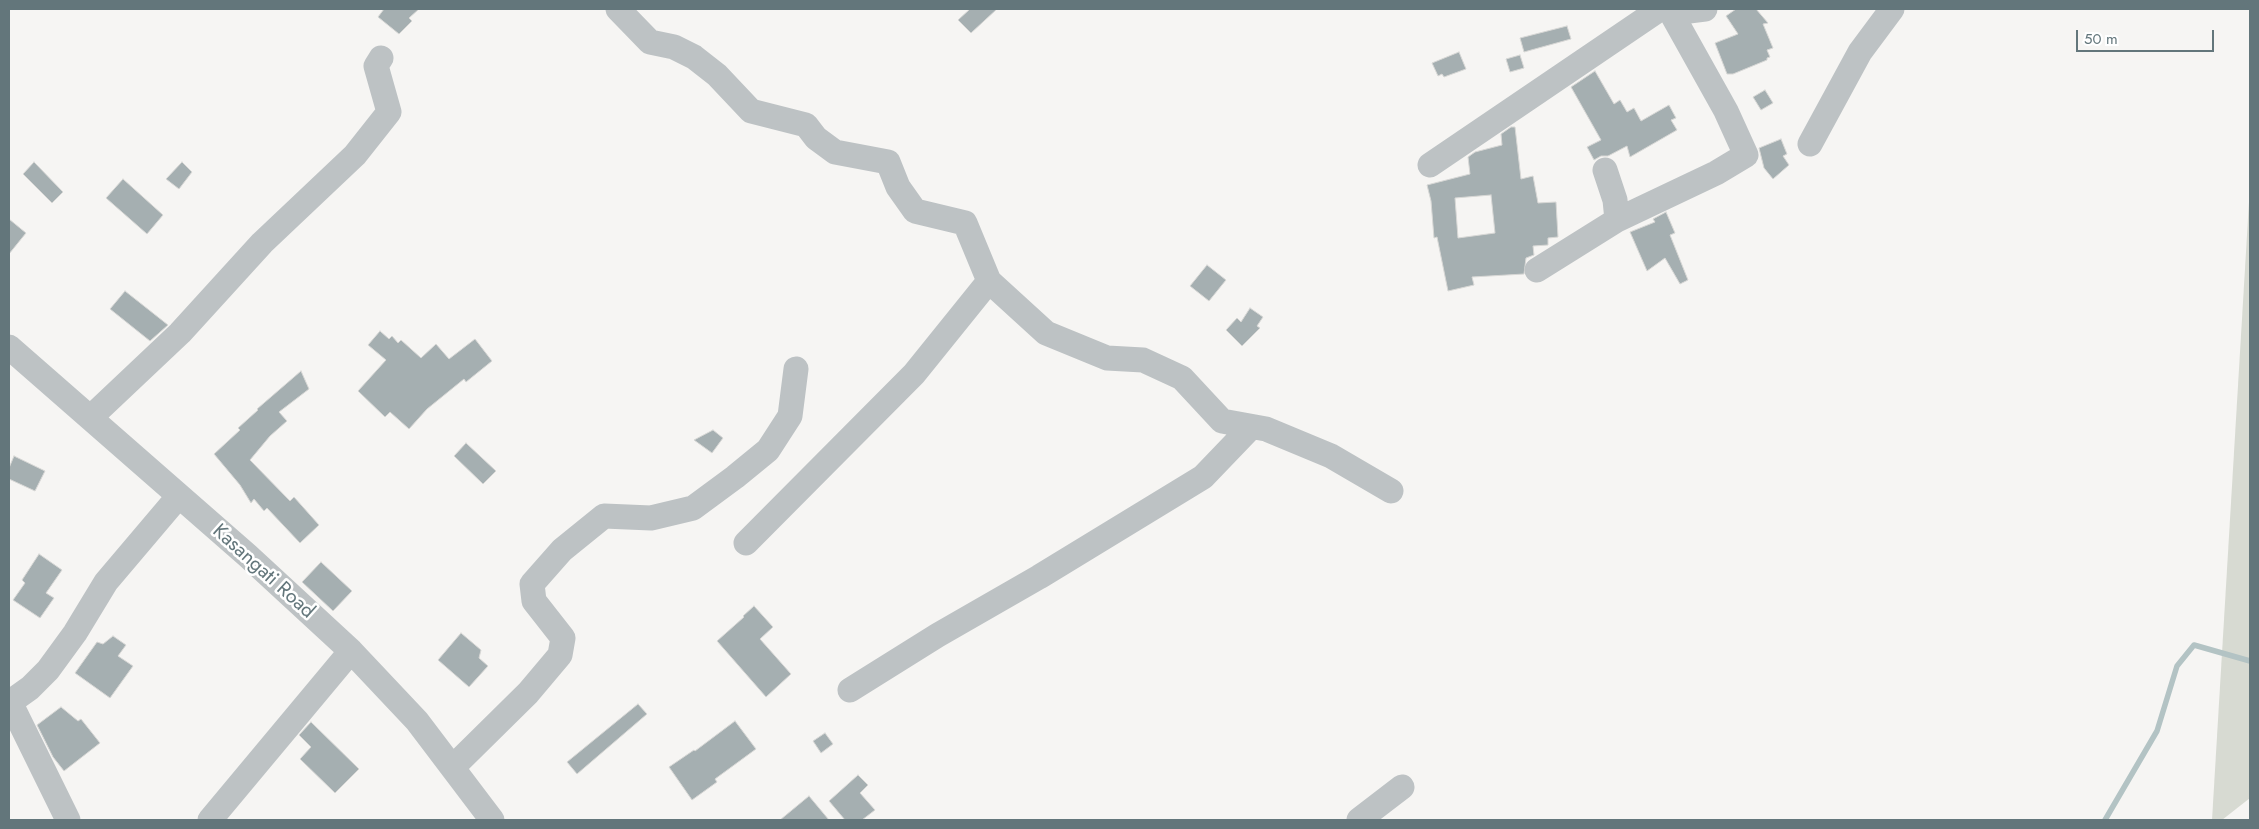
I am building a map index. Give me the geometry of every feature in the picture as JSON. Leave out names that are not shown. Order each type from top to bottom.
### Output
[{"type":"street","points":[[618,9],[650,42],[674,47],[694,57],[717,75],[750,111],[806,125],[816,138],[835,152],[888,162],[898,186],[915,211],[965,223],[989,281],[1046,333],[1107,358],[1143,360],[1182,378],[1222,422],[1266,429],[1330,456],[1391,491]]},
{"type":"street","points":[[1430,165],[1660,9]]},
{"type":"street","points":[[1537,270],[1616,220],[1716,173],[1746,155],[1726,111],[1669,9]]},
{"type":"street","points":[[1681,9],[1689,11],[1706,9]]},
{"type":"street","points":[[1810,144],[1860,52],[1892,9]]},
{"type":"street","points":[[90,418],[180,333],[262,243],[356,155],[389,112],[376,66],[381,58]]},
{"type":"street","points":[[1605,170],[1615,200],[1616,220]]},
{"type":"street","points":[[746,542],[914,374],[989,281]]},
{"type":"street","name":"Kasangati Road","points":[[9,347],[178,497],[248,556],[351,651],[417,721],[492,820]]},
{"type":"street","points":[[453,767],[528,693],[560,655],[563,638],[534,601],[532,584],[562,550],[604,516],[651,518],[693,508],[742,472],[768,450],[790,416],[796,369]]},
{"type":"street","points":[[850,690],[1202,477],[1251,427]]},
{"type":"street","points":[[68,820],[9,702],[30,688],[48,670],[75,633],[106,582],[178,497]]},
{"type":"street","points":[[210,820],[351,651]]},
{"type":"street","points":[[1359,820],[1402,787]]},
{"type":"shaded area","points":[[2250,185],[2250,798],[2222,820],[2212,820]]},
{"type":"building","points":[[384,9],[419,9],[409,18],[412,21],[399,34],[378,17]]},
{"type":"building","points":[[970,9],[997,9],[971,33],[958,20]]},
{"type":"building","points":[[1736,9],[1756,9],[1768,23],[1763,24],[1773,48],[1767,50],[1770,57],[1767,60],[1733,74],[1727,74],[1715,43],[1738,34],[1726,16]]},
{"type":"building","points":[[1567,26],[1571,39],[1524,52],[1520,38]]},
{"type":"building","points":[[1459,52],[1466,69],[1444,77],[1442,74],[1438,76],[1432,63]]},
{"type":"building","points":[[1520,55],[1524,68],[1510,72],[1506,59]]},
{"type":"building","points":[[1595,71],[1614,104],[1620,100],[1627,112],[1634,108],[1641,121],[1669,105],[1676,118],[1671,120],[1677,130],[1630,157],[1627,146],[1608,156],[1601,156],[1594,160],[1587,147],[1601,140],[1571,87]]},
{"type":"building","points":[[1765,90],[1773,103],[1761,110],[1753,97]]},
{"type":"building","points":[[1511,127],[1515,127],[1521,179],[1533,176],[1538,203],[1556,202],[1558,237],[1548,238],[1548,245],[1533,246],[1534,255],[1526,258],[1524,274],[1472,277],[1474,285],[1448,291],[1437,237],[1434,238],[1431,201],[1427,185],[1470,174],[1468,157],[1475,152],[1502,145],[1501,134]],"holes":[[[1491,195],[1495,233],[1458,238],[1455,198]]]},
{"type":"building","points":[[1781,139],[1787,154],[1783,156],[1789,165],[1773,179],[1764,168],[1759,148]]},
{"type":"building","points":[[34,162],[63,192],[52,203],[23,174]]},
{"type":"building","points":[[182,162],[192,172],[179,189],[166,179]]},
{"type":"building","points":[[123,179],[163,215],[147,234],[106,198]]},
{"type":"building","points":[[1666,212],[1675,233],[1670,235],[1688,280],[1680,284],[1665,258],[1647,271],[1630,232],[1655,222],[1653,219]]},
{"type":"building","points":[[9,219],[26,233],[9,254]]},
{"type":"building","points":[[1207,265],[1226,280],[1209,301],[1190,286]]},
{"type":"building","points":[[125,291],[168,325],[150,341],[110,309]]},
{"type":"building","points":[[1250,308],[1263,317],[1257,326],[1260,328],[1242,346],[1226,330],[1237,318],[1241,322]]},
{"type":"building","points":[[380,331],[389,339],[392,336],[398,343],[401,340],[421,358],[436,344],[449,359],[475,339],[492,361],[466,382],[464,379],[427,409],[409,429],[390,412],[385,417],[358,391],[386,360],[368,345]]},
{"type":"building","points":[[301,371],[309,389],[279,412],[287,421],[270,436],[250,460],[290,501],[294,497],[319,525],[300,543],[267,508],[264,511],[254,499],[251,503],[240,485],[214,454],[240,430],[238,428],[257,409]]},
{"type":"building","points":[[713,430],[723,438],[712,453],[694,440]]},
{"type":"building","points":[[466,443],[496,471],[483,484],[454,456]]},
{"type":"building","points":[[14,456],[45,471],[35,491],[9,479],[9,468]]},
{"type":"building","points":[[39,554],[62,570],[46,593],[54,598],[40,618],[13,600],[25,583],[22,580]]},
{"type":"building","points":[[321,562],[352,591],[333,611],[302,582]]},
{"type":"building","points":[[754,606],[773,627],[760,639],[791,674],[766,697],[717,641]]},
{"type":"building","points":[[461,633],[481,650],[479,658],[488,666],[469,687],[438,660]]},
{"type":"building","points":[[113,636],[126,645],[118,656],[133,666],[110,698],[75,673],[97,642],[103,644]]},
{"type":"building","points":[[638,704],[647,714],[577,774],[567,762]]},
{"type":"building","points":[[61,707],[78,721],[81,719],[100,743],[64,771],[53,757],[37,725]]},
{"type":"building","points":[[735,721],[756,749],[715,779],[717,782],[692,800],[669,767],[695,751]]},
{"type":"building","points":[[311,722],[359,769],[335,793],[300,759],[311,747],[299,735]]},
{"type":"building","points":[[825,733],[833,744],[821,753],[813,741]]},
{"type":"building","points":[[858,775],[868,785],[860,793],[875,810],[862,820],[845,820],[829,801]]},
{"type":"building","points":[[809,796],[829,820],[780,820]]},
{"type":"waterway","points":[[2105,820],[2157,731],[2177,666],[2194,645],[2250,661]]}]
